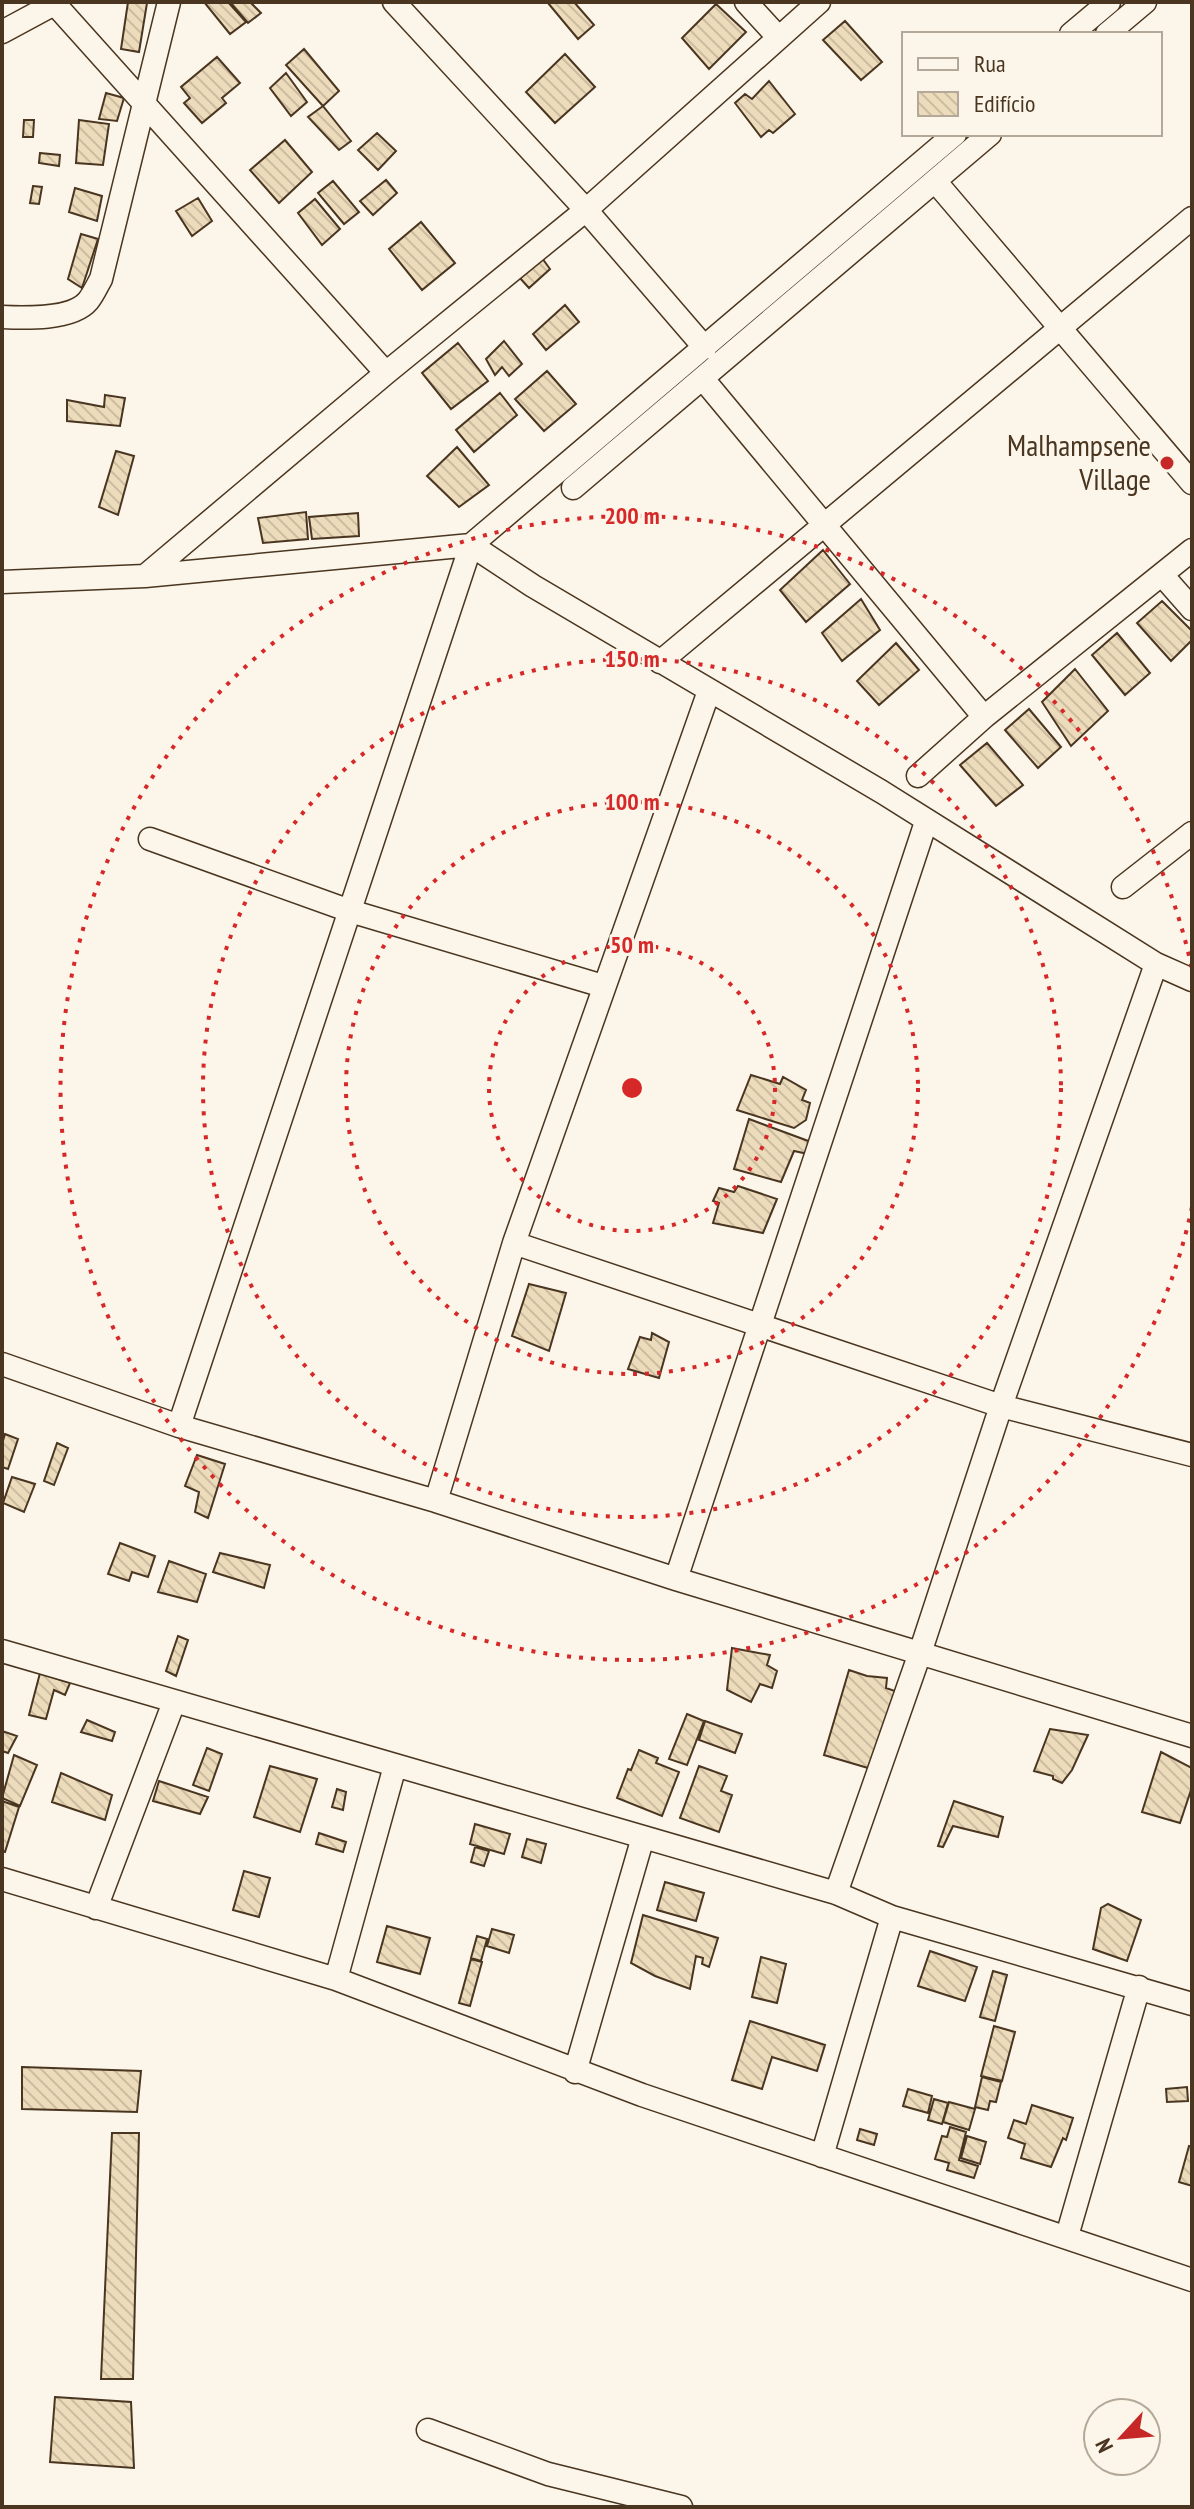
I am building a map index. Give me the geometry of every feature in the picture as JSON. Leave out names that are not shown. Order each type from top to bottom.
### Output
[{"type":"street","points":[[2,317],[31,318],[62,314],[87,303],[101,279],[169,2]]},
{"type":"street","points":[[394,2],[586,210],[705,348]]},
{"type":"street","points":[[746,2],[778,37]]},
{"type":"street","points":[[145,576],[586,210],[819,2]]},
{"type":"street","points":[[1073,32],[1109,2]]},
{"type":"street","points":[[1109,32],[1145,2]]},
{"type":"street","points":[[2,32],[54,3],[386,373]]},
{"type":"street","points":[[179,1426],[471,545],[953,136]]},
{"type":"street","points":[[573,488],[988,136]]},
{"type":"street","points":[[935,181],[1192,483]]},
{"type":"street","points":[[660,662],[1192,218]]},
{"type":"street","points":[[703,379],[984,717]]},
{"type":"street","points":[[2,582],[145,576],[471,545],[533,586],[882,792],[1156,964],[1192,980]]},
{"type":"street","points":[[918,776],[984,717],[1192,550]]},
{"type":"street","points":[[1163,576],[1192,609]]},
{"type":"street","points":[[436,1501],[514,1243],[709,691]]},
{"type":"street","points":[[676,1579],[926,822]]},
{"type":"street","points":[[1123,887],[1192,833]]},
{"type":"street","points":[[150,839],[350,911],[603,986]]},
{"type":"street","points":[[836,1893],[920,1653],[1001,1406],[1156,964]]},
{"type":"street","points":[[514,1243],[1001,1406],[1192,1455]]},
{"type":"street","points":[[2,1364],[179,1426],[436,1501],[676,1579],[1192,1736]]},
{"type":"street","points":[[2,1651],[836,1893],[892,1917],[1192,2004]]},
{"type":"street","points":[[96,1908],[174,1702]]},
{"type":"street","points":[[336,1979],[395,1766]]},
{"type":"street","points":[[575,2072],[643,1837]]},
{"type":"street","points":[[2,1879],[336,1979],[575,2072],[1192,2280]]},
{"type":"street","points":[[822,2156],[892,1917]]},
{"type":"street","points":[[1067,2236],[1139,1987]]},
{"type":"street","points":[[428,2430],[548,2474],[681,2507]]},
{"type":"building","points":[[128,2],[147,3],[139,52],[121,49]]},
{"type":"building","points":[[204,2],[228,2],[246,22],[230,34]]},
{"type":"building","points":[[230,2],[250,2],[261,13],[248,23]]},
{"type":"building","points":[[550,2],[574,2],[594,25],[578,39]]},
{"type":"building","points":[[716,4],[746,32],[709,69],[682,38]]},
{"type":"building","points":[[845,21],[882,62],[861,80],[823,40]]},
{"type":"building","points":[[304,49],[339,91],[323,106],[286,65]]},
{"type":"building","points":[[565,54],[595,87],[555,123],[526,92]]},
{"type":"building","points":[[217,57],[240,83],[222,98],[226,103],[202,123],[184,103],[190,98],[181,87]]},
{"type":"building","points":[[286,73],[307,102],[291,116],[270,88]]},
{"type":"building","points":[[769,81],[795,114],[773,133],[769,130],[761,137],[735,103],[745,94],[752,99]]},
{"type":"building","points":[[106,93],[124,98],[117,121],[99,119]]},
{"type":"building","points":[[323,106],[351,141],[339,150],[308,117]]},
{"type":"building","points":[[24,120],[34,120],[33,137],[23,137]]},
{"type":"building","points":[[79,120],[109,124],[103,165],[76,163]]},
{"type":"building","points":[[377,133],[396,151],[378,170],[358,150]]},
{"type":"building","points":[[285,140],[312,172],[279,203],[250,170]]},
{"type":"building","points":[[40,153],[60,155],[59,166],[39,163]]},
{"type":"building","points":[[386,180],[397,193],[373,215],[360,201]]},
{"type":"building","points":[[333,181],[359,212],[344,224],[318,193]]},
{"type":"building","points":[[33,186],[42,187],[39,204],[30,203]]},
{"type":"building","points":[[75,188],[102,196],[97,221],[69,212]]},
{"type":"building","points":[[198,198],[212,221],[192,236],[176,211]]},
{"type":"building","points":[[315,199],[340,229],[322,245],[298,213]]},
{"type":"building","points":[[421,222],[455,263],[422,290],[389,249]]},
{"type":"building","points":[[81,234],[98,239],[82,288],[68,279]]},
{"type":"building","points":[[542,258],[550,269],[529,288],[519,277]]},
{"type":"building","points":[[565,305],[579,322],[546,350],[533,334]]},
{"type":"building","points":[[504,341],[522,364],[509,376],[502,367],[495,375],[486,359]]},
{"type":"building","points":[[458,343],[488,381],[451,409],[422,373]]},
{"type":"building","points":[[547,371],[576,404],[544,431],[515,399]]},
{"type":"building","points":[[500,393],[517,415],[474,452],[456,430]]},
{"type":"building","points":[[105,395],[125,398],[120,426],[67,421],[67,400],[104,407]]},
{"type":"building","points":[[457,447],[489,485],[459,507],[427,476]]},
{"type":"building","points":[[116,451],[134,456],[118,515],[99,507]]},
{"type":"building","points":[[306,512],[308,539],[263,543],[258,518]]},
{"type":"building","points":[[358,513],[359,536],[312,539],[309,517]]},
{"type":"building","points":[[823,550],[850,584],[806,622],[780,590]]},
{"type":"building","points":[[861,599],[880,630],[842,661],[822,633]]},
{"type":"building","points":[[1162,601],[1192,631],[1192,640],[1171,661],[1137,623]]},
{"type":"building","points":[[1117,633],[1150,673],[1125,695],[1092,655]]},
{"type":"building","points":[[896,643],[919,670],[879,705],[857,681]]},
{"type":"building","points":[[1075,669],[1108,711],[1071,746],[1042,702]]},
{"type":"building","points":[[1029,709],[1061,747],[1038,768],[1005,730]]},
{"type":"building","points":[[987,743],[1023,785],[996,806],[960,765]]},
{"type":"building","points":[[751,1075],[780,1084],[783,1077],[806,1090],[802,1100],[810,1103],[806,1120],[794,1128],[737,1110]]},
{"type":"building","points":[[749,1119],[811,1142],[808,1154],[794,1151],[781,1182],[734,1169]]},
{"type":"building","points":[[738,1186],[777,1199],[763,1233],[713,1223],[719,1203],[713,1201],[719,1188],[734,1192]]},
{"type":"building","points":[[529,1284],[566,1293],[549,1351],[512,1336]]},
{"type":"building","points":[[652,1333],[669,1342],[659,1378],[628,1369],[640,1337],[651,1340]]},
{"type":"building","points":[[5,1434],[18,1439],[8,1469],[2,1467]]},
{"type":"building","points":[[57,1443],[68,1448],[54,1485],[44,1481]]},
{"type":"building","points":[[197,1455],[225,1464],[208,1518],[195,1512],[199,1492],[185,1486]]},
{"type":"building","points":[[12,1477],[35,1484],[24,1512],[3,1503]]},
{"type":"building","points":[[120,1543],[155,1556],[148,1577],[132,1572],[129,1581],[108,1574]]},
{"type":"building","points":[[220,1553],[270,1565],[264,1588],[213,1572]]},
{"type":"building","points":[[169,1561],[206,1574],[197,1602],[158,1592]]},
{"type":"building","points":[[178,1636],[188,1640],[176,1676],[166,1671]]},
{"type":"building","points":[[732,1648],[770,1655],[767,1665],[777,1671],[772,1688],[760,1684],[751,1702],[727,1690]]},
{"type":"building","points":[[849,1670],[887,1678],[886,1688],[898,1692],[868,1768],[824,1755]]},
{"type":"building","points":[[40,1673],[70,1683],[65,1695],[54,1690],[46,1719],[29,1715]]},
{"type":"building","points":[[687,1714],[704,1721],[687,1765],[669,1759]]},
{"type":"building","points":[[87,1720],[115,1732],[112,1741],[81,1732]]},
{"type":"building","points":[[705,1721],[742,1734],[735,1753],[699,1740]]},
{"type":"building","points":[[1050,1729],[1088,1735],[1072,1770],[1062,1783],[1053,1776],[1034,1771]]},
{"type":"building","points":[[2,1731],[17,1736],[8,1753],[2,1751]]},
{"type":"building","points":[[207,1748],[222,1754],[209,1791],[193,1785]]},
{"type":"building","points":[[639,1750],[658,1758],[656,1763],[679,1772],[662,1816],[617,1798]]},
{"type":"building","points":[[1161,1752],[1192,1768],[1192,1787],[1180,1823],[1142,1812]]},
{"type":"building","points":[[14,1755],[37,1765],[20,1806],[2,1798]]},
{"type":"building","points":[[270,1766],[317,1779],[300,1832],[254,1817]]},
{"type":"building","points":[[699,1766],[727,1776],[721,1791],[732,1795],[719,1832],[680,1818]]},
{"type":"building","points":[[61,1773],[112,1795],[105,1820],[52,1802]]},
{"type":"building","points":[[159,1781],[208,1797],[200,1814],[153,1801]]},
{"type":"building","points":[[337,1789],[346,1792],[343,1810],[332,1807]]},
{"type":"building","points":[[2,1801],[19,1807],[5,1852],[2,1851]]},
{"type":"building","points":[[954,1801],[1003,1817],[998,1837],[953,1826],[943,1847],[938,1846]]},
{"type":"building","points":[[475,1824],[510,1834],[504,1854],[470,1844]]},
{"type":"building","points":[[319,1833],[346,1842],[343,1852],[316,1844]]},
{"type":"building","points":[[527,1839],[546,1844],[541,1863],[522,1857]]},
{"type":"building","points":[[475,1847],[489,1851],[484,1866],[471,1862]]},
{"type":"building","points":[[244,1871],[270,1878],[259,1917],[233,1910]]},
{"type":"building","points":[[665,1882],[704,1893],[696,1921],[657,1910]]},
{"type":"building","points":[[1108,1904],[1141,1920],[1127,1961],[1093,1949],[1101,1908]]},
{"type":"building","points":[[643,1915],[718,1938],[709,1967],[702,1964],[703,1958],[696,1956],[690,1989],[631,1963]]},
{"type":"building","points":[[387,1926],[430,1938],[420,1974],[377,1962]]},
{"type":"building","points":[[492,1929],[514,1935],[509,1953],[487,1946]]},
{"type":"building","points":[[477,1936],[487,1939],[481,1961],[471,1958]]},
{"type":"building","points":[[930,1951],[977,1967],[965,2001],[918,1986]]},
{"type":"building","points":[[761,1957],[786,1964],[777,2003],[752,1997]]},
{"type":"building","points":[[471,1959],[482,1962],[470,2006],[459,2003]]},
{"type":"building","points":[[993,1971],[1007,1975],[995,2021],[980,2017]]},
{"type":"building","points":[[750,2021],[825,2045],[817,2071],[772,2057],[762,2089],[732,2080]]},
{"type":"building","points":[[994,2026],[1015,2032],[1002,2081],[981,2076]]},
{"type":"building","points":[[22,2067],[141,2071],[137,2112],[22,2109]]},
{"type":"building","points":[[982,2077],[1001,2082],[996,2102],[990,2101],[988,2110],[975,2107]]},
{"type":"building","points":[[1187,2087],[1188,2101],[1167,2102],[1166,2089]]},
{"type":"building","points":[[908,2089],[932,2096],[928,2113],[903,2106]]},
{"type":"building","points":[[934,2099],[948,2103],[942,2124],[928,2120]]},
{"type":"building","points":[[949,2102],[975,2109],[969,2130],[943,2122]]},
{"type":"building","points":[[1032,2105],[1073,2118],[1066,2140],[1063,2138],[1051,2167],[1021,2158],[1025,2144],[1008,2138],[1014,2120],[1026,2124]]},
{"type":"building","points":[[950,2127],[966,2132],[959,2160],[978,2166],[974,2178],[947,2170],[949,2163],[935,2159],[942,2136],[947,2137]]},
{"type":"building","points":[[860,2129],[877,2134],[874,2145],[857,2140]]},
{"type":"building","points":[[112,2133],[139,2133],[133,2379],[101,2379]]},
{"type":"building","points":[[967,2136],[986,2142],[980,2164],[961,2158]]},
{"type":"building","points":[[1189,2146],[1192,2147],[1192,2186],[1179,2182]]},
{"type":"building","points":[[55,2397],[131,2402],[134,2468],[50,2462]]},
{"type":"place","name":"Malhampsene Village","points":[[1167,463]]}]
